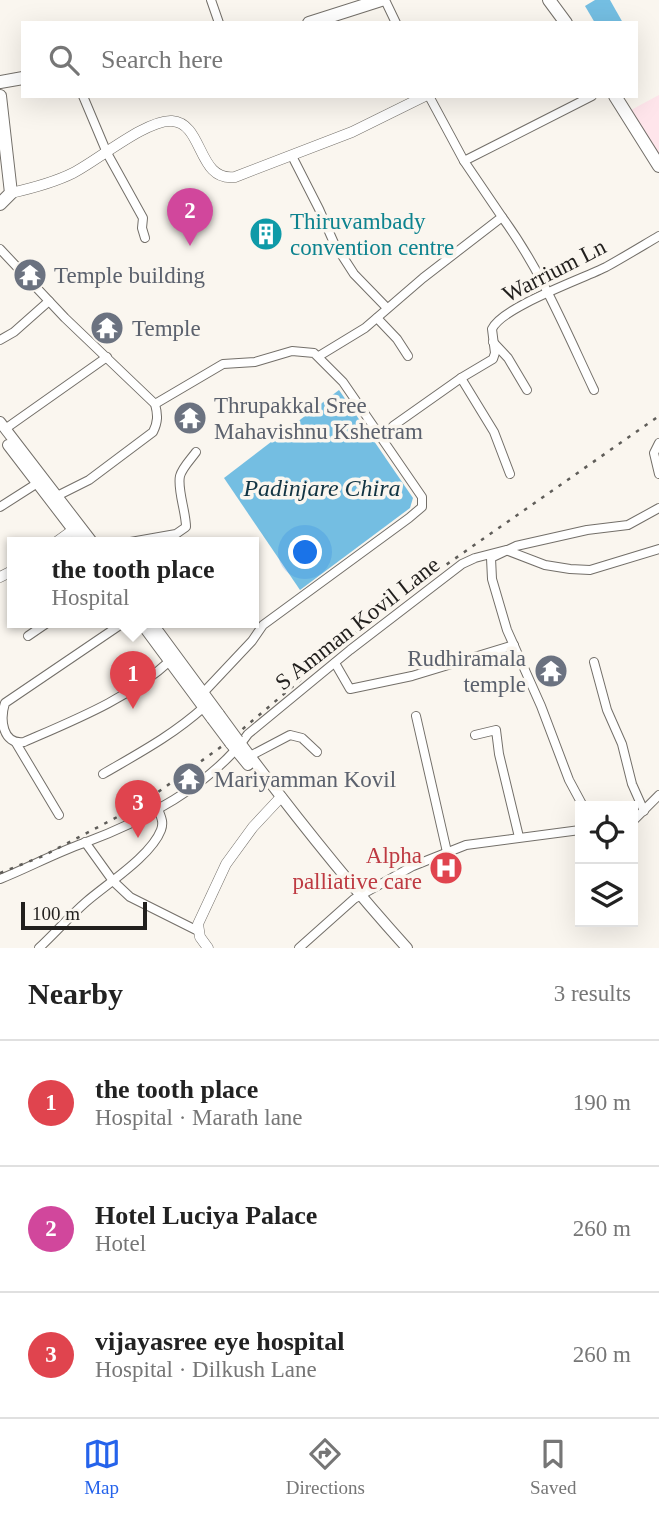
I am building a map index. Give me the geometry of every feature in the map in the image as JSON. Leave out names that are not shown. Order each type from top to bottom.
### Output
[{"type":"main road","points":[[315,21],[383,0]]},
{"type":"main road","points":[[549,0],[562,21]]},
{"type":"main road","points":[[0,82],[21,78]]},
{"type":"main road","points":[[0,96],[11,193],[0,204]]},
{"type":"main road","points":[[616,98],[659,166]]},
{"type":"main road","points":[[2,428],[36,484],[53,498]]},
{"type":"main road","points":[[2,428],[53,498],[87,537]]},
{"type":"main road","points":[[76,527],[80,537]]},
{"type":"main road","points":[[145,628],[203,693],[216,717],[236,744],[398,948]]},
{"type":"main road","points":[[155,628],[204,707],[216,717]]},
{"type":"main road","points":[[236,744],[250,756],[279,800]]},
{"type":"main road","points":[[357,897],[407,948]]},
{"type":"street","points":[[211,0],[218,21]]},
{"type":"street","points":[[383,0],[395,21]]},
{"type":"street","points":[[84,98],[107,153],[143,218],[145,238]]},
{"type":"street","points":[[11,193],[45,185],[72,174],[148,127],[169,121],[182,123],[213,171],[227,178],[352,132],[423,98]]},
{"type":"street","points":[[428,98],[464,161],[522,243],[594,390]]},
{"type":"street","points":[[464,161],[588,98]]},
{"type":"street","points":[[292,156],[334,243],[354,274],[387,308]]},
{"type":"street","points":[[319,356],[377,318],[502,217]]},
{"type":"street","name":"Warrium Ln","points":[[393,426],[460,378],[493,359],[495,353],[491,340],[494,323],[548,293],[605,268],[659,236]]},
{"type":"street","points":[[0,249],[49,301],[155,404],[157,424],[153,432],[89,480],[53,498]]},
{"type":"street","points":[[0,340],[14,332],[49,301]]},
{"type":"street","points":[[377,318],[397,339],[408,356]]},
{"type":"street","points":[[491,340],[508,358],[527,390]]},
{"type":"street","points":[[155,404],[223,364],[255,362],[292,351],[305,351],[319,356],[343,382],[422,498],[422,507],[263,625],[252,641],[203,693]]},
{"type":"street","points":[[2,428],[107,357]]},
{"type":"street","points":[[460,378],[494,432],[510,474]]},
{"type":"street","points":[[659,443],[654,453],[659,474]]},
{"type":"street","points":[[159,537],[176,534],[186,527],[186,512],[179,486],[180,475],[196,452]]},
{"type":"street","points":[[0,507],[36,484]]},
{"type":"street","name":"S Amman Kovil Lane","points":[[0,879],[95,840],[158,809],[187,791],[248,734],[462,564],[475,558],[587,530],[628,526],[659,509]]},
{"type":"street","points":[[63,537],[76,527]]},
{"type":"street","points":[[580,801],[569,780],[546,716],[499,608],[491,558],[506,550],[545,565],[590,570],[659,549]]},
{"type":"street","points":[[28,636],[40,628]]},
{"type":"street","points":[[115,628],[5,703],[1,712],[3,737],[16,743],[24,742],[97,710],[157,674],[172,659]]},
{"type":"street","points":[[335,663],[350,689],[412,676],[514,645]]},
{"type":"street","points":[[594,662],[607,710],[622,744],[632,784],[644,811]]},
{"type":"street","points":[[103,774],[185,725],[204,707]]},
{"type":"street","points":[[416,716],[447,852]]},
{"type":"street","points":[[475,735],[496,730],[499,754],[519,837]]},
{"type":"street","points":[[250,756],[290,735],[302,738],[317,752]]},
{"type":"street","points":[[16,743],[59,815]]},
{"type":"street","points":[[638,816],[659,795]]},
{"type":"street","points":[[198,931],[201,918],[226,864],[253,827],[279,800]]},
{"type":"street","points":[[39,948],[75,912],[136,861],[161,832],[163,821],[158,809]]},
{"type":"street","points":[[299,948],[357,897],[413,866],[466,845],[575,831]]},
{"type":"street","points":[[85,842],[113,881],[130,897],[198,931],[208,948]]},
{"type":"shaded area","points":[[659,95],[659,157],[631,110]]},
{"type":"water","points":[[595,0],[610,0],[622,21],[594,21],[585,6]]},
{"type":"water","name":"Padinjare Chira","points":[[339,390],[413,498],[410,508],[300,590],[224,478]]},
{"type":"railway","points":[[0,873],[43,856],[140,805],[225,744],[390,604],[659,416]]},
{"type":"place","name":"Thiruvambady convention centre","points":[[266,234]]},
{"type":"place","name":"Hotel Luciya Palace","points":[[190,246]]},
{"type":"place","name":"Temple building","points":[[30,275]]},
{"type":"place","name":"Temple","points":[[107,328]]},
{"type":"place","name":"Thrupakkal Sree Mahavishnu Kshetram","points":[[190,418]]},
{"type":"place","name":"Rudhiramala temple","points":[[551,671]]},
{"type":"place","name":"the tooth place","points":[[133,709]]},
{"type":"place","name":"Mariyamman Kovil","points":[[189,779]]},
{"type":"place","name":"vijayasree eye hospital","points":[[138,838]]},
{"type":"place","name":"Alpha palliative care","points":[[446,868]]}]
